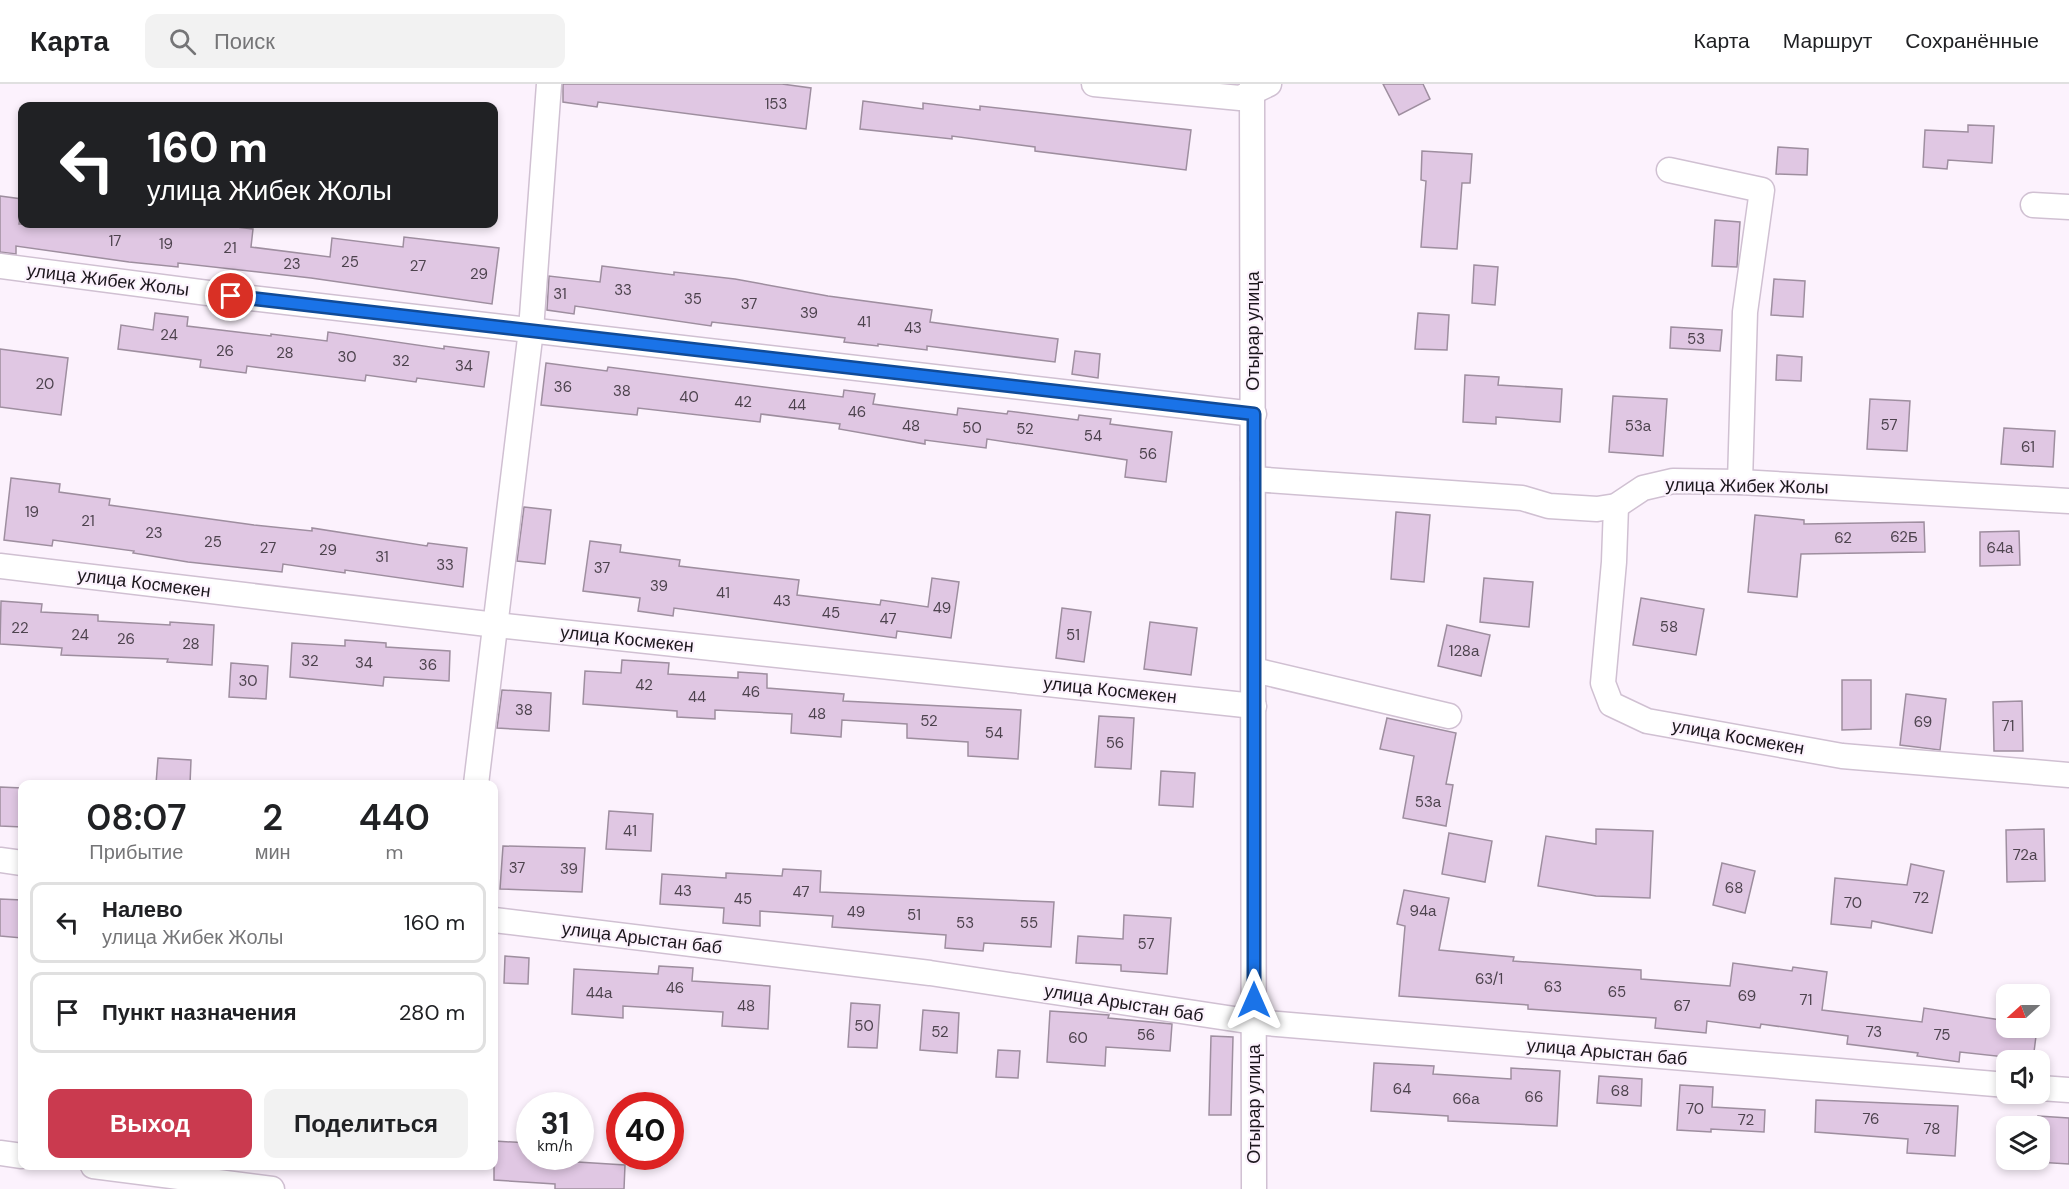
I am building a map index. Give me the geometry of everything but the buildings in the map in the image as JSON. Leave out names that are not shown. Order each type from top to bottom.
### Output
[{"type":"street","points":[[477,780],[531,330],[549,84]]},
{"type":"street","points":[[1094,84],[1240,98],[1258,87]]},
{"type":"street","name":"Отырар улица","points":[[1254,1189],[1253,479],[1258,87]]},
{"type":"street","points":[[1669,170],[1762,190],[1745,312],[1740,482]]},
{"type":"street","points":[[2033,205],[2069,207]]},
{"type":"street","name":"улица Жибек Жолы","points":[[0,266],[1254,414]]},
{"type":"street","name":"улица Жибек Жолы","points":[[1253,479],[1522,498],[1549,506],[1579,509],[1616,506],[1643,488],[1659,483],[1740,482],[2069,501]]},
{"type":"street","name":"улица Космекен","points":[[1616,506],[1615,550],[1603,683],[1611,704],[1647,721],[1842,756],[2069,775]]},
{"type":"street","name":"улица Космекен","points":[[0,566],[496,625],[1254,706]]},
{"type":"street","points":[[1254,670],[1449,716]]},
{"type":"street","points":[[0,860],[18,862]]},
{"type":"street","name":"улица Арыстан баб","points":[[498,920],[930,973],[1254,1022],[1996,1084]]},
{"type":"street","points":[[2050,1089],[2069,1090]]},
{"type":"street","points":[[0,1153],[18,1155]]},
{"type":"street","points":[[124,1170],[272,1189]]},
{"type":"route","points":[[231,296],[1254,414],[1254,1000]]}]
